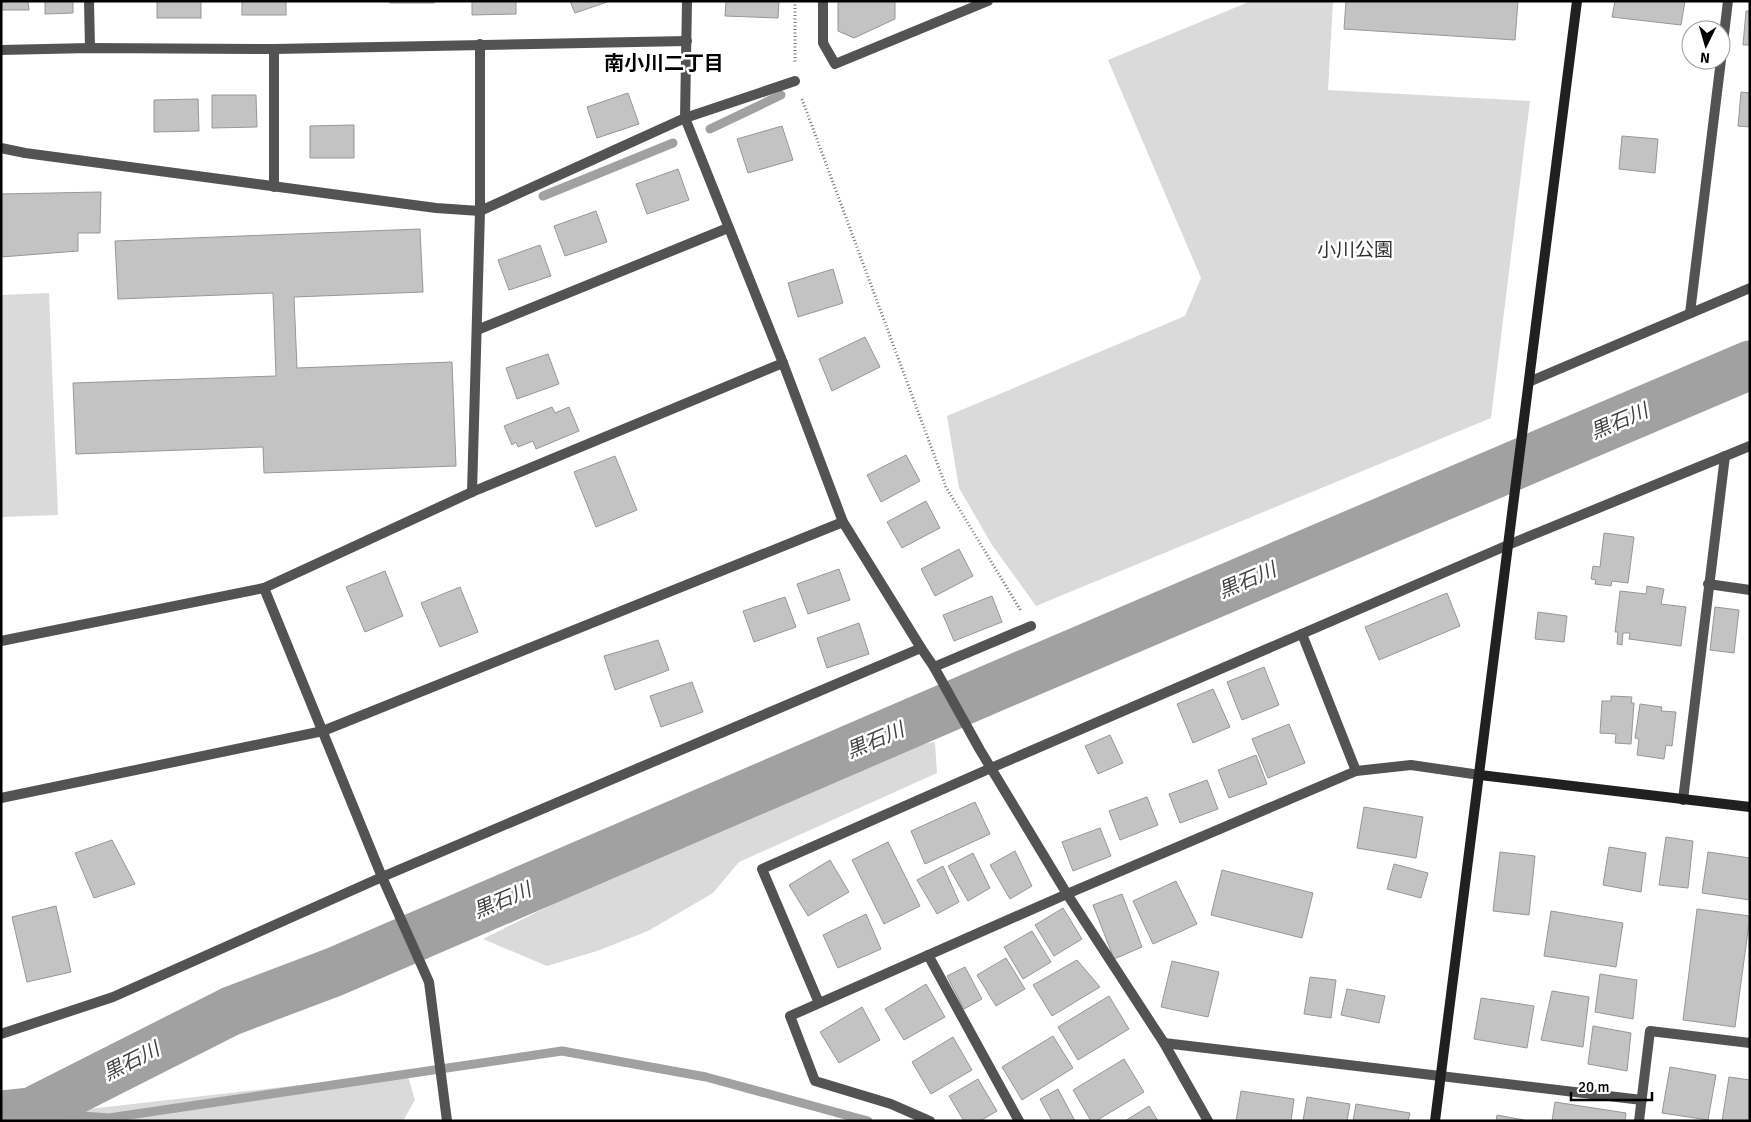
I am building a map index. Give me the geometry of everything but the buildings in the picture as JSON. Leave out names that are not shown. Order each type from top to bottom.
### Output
[{"type":"street","points":[[89,1],[90,48]]},
{"type":"street","points":[[687,1],[684,118],[783,363],[843,522],[934,667],[980,750],[1067,894],[1164,1043],[1208,1121]]},
{"type":"street","points":[[823,1],[823,43],[835,64],[988,1]]},
{"type":"street","points":[[1434,1121],[1480,775],[1522,432],[1531,381],[1577,1]]},
{"type":"street","points":[[1726,20],[1728,1]]},
{"type":"street","points":[[1,50],[274,48],[687,41]]},
{"type":"street","points":[[472,492],[480,211],[480,44]]},
{"type":"street","points":[[274,48],[274,187]]},
{"type":"street","points":[[1690,313],[1720,70]]},
{"type":"street","points":[[1,148],[274,187],[436,208],[480,211],[684,118],[795,80]]},
{"type":"street","points":[[477,330],[728,228]]},
{"type":"street","points":[[1531,381],[1750,288]]},
{"type":"street","points":[[1,641],[264,588],[472,492],[783,363]]},
{"type":"street","points":[[819,1003],[762,869],[1508,545],[1750,446]]},
{"type":"street","points":[[1682,800],[1725,456]]},
{"type":"street","points":[[1,798],[323,731],[843,522]]},
{"type":"street","points":[[1708,584],[1750,590]]},
{"type":"street","points":[[264,588],[382,877],[429,982],[447,1121]]},
{"type":"street","points":[[934,667],[1031,626]]},
{"type":"street","points":[[1302,634],[1356,771]]},
{"type":"street","points":[[1,1034],[113,998],[382,877],[921,648]]},
{"type":"street","points":[[930,1121],[891,1104],[815,1081],[790,1016],[1067,894],[1356,771],[1411,765],[1750,807]]},
{"type":"street","points":[[928,955],[1019,1121]]},
{"type":"street","points":[[1640,1121],[1650,1031],[1750,1043]]},
{"type":"street","points":[[1164,1043],[1642,1100]]},
{"type":"path","points":[[795,1],[795,80],[946,487],[1031,626]]},
{"type":"green space","name":"小川公園","points":[[1251,1],[1333,1],[1328,90],[1530,101],[1491,418],[1036,606],[992,545],[959,488],[947,416],[1185,316],[1201,278],[1108,60]]},
{"type":"green space","points":[[49,293],[58,515],[1,517],[1,295]]},
{"type":"green space","points":[[935,742],[937,773],[739,862],[713,893],[648,931],[597,951],[547,966],[483,939],[638,862],[862,761],[916,745]]},
{"type":"green space","points":[[407,1073],[415,1100],[403,1121],[1,1121],[1,1119]]},
{"type":"waterway","points":[[710,129],[781,95]]},
{"type":"waterway","points":[[543,196],[673,143]]},
{"type":"waterway","name":"黒石川","points":[[1,1115],[31,1112],[231,1011],[334,972],[995,687],[1750,365]]},
{"type":"waterway","points":[[31,1112],[109,1118],[562,1051],[706,1077],[868,1121]]},
{"type":"district","name":"南小川二丁目","points":[[664,63]]}]
